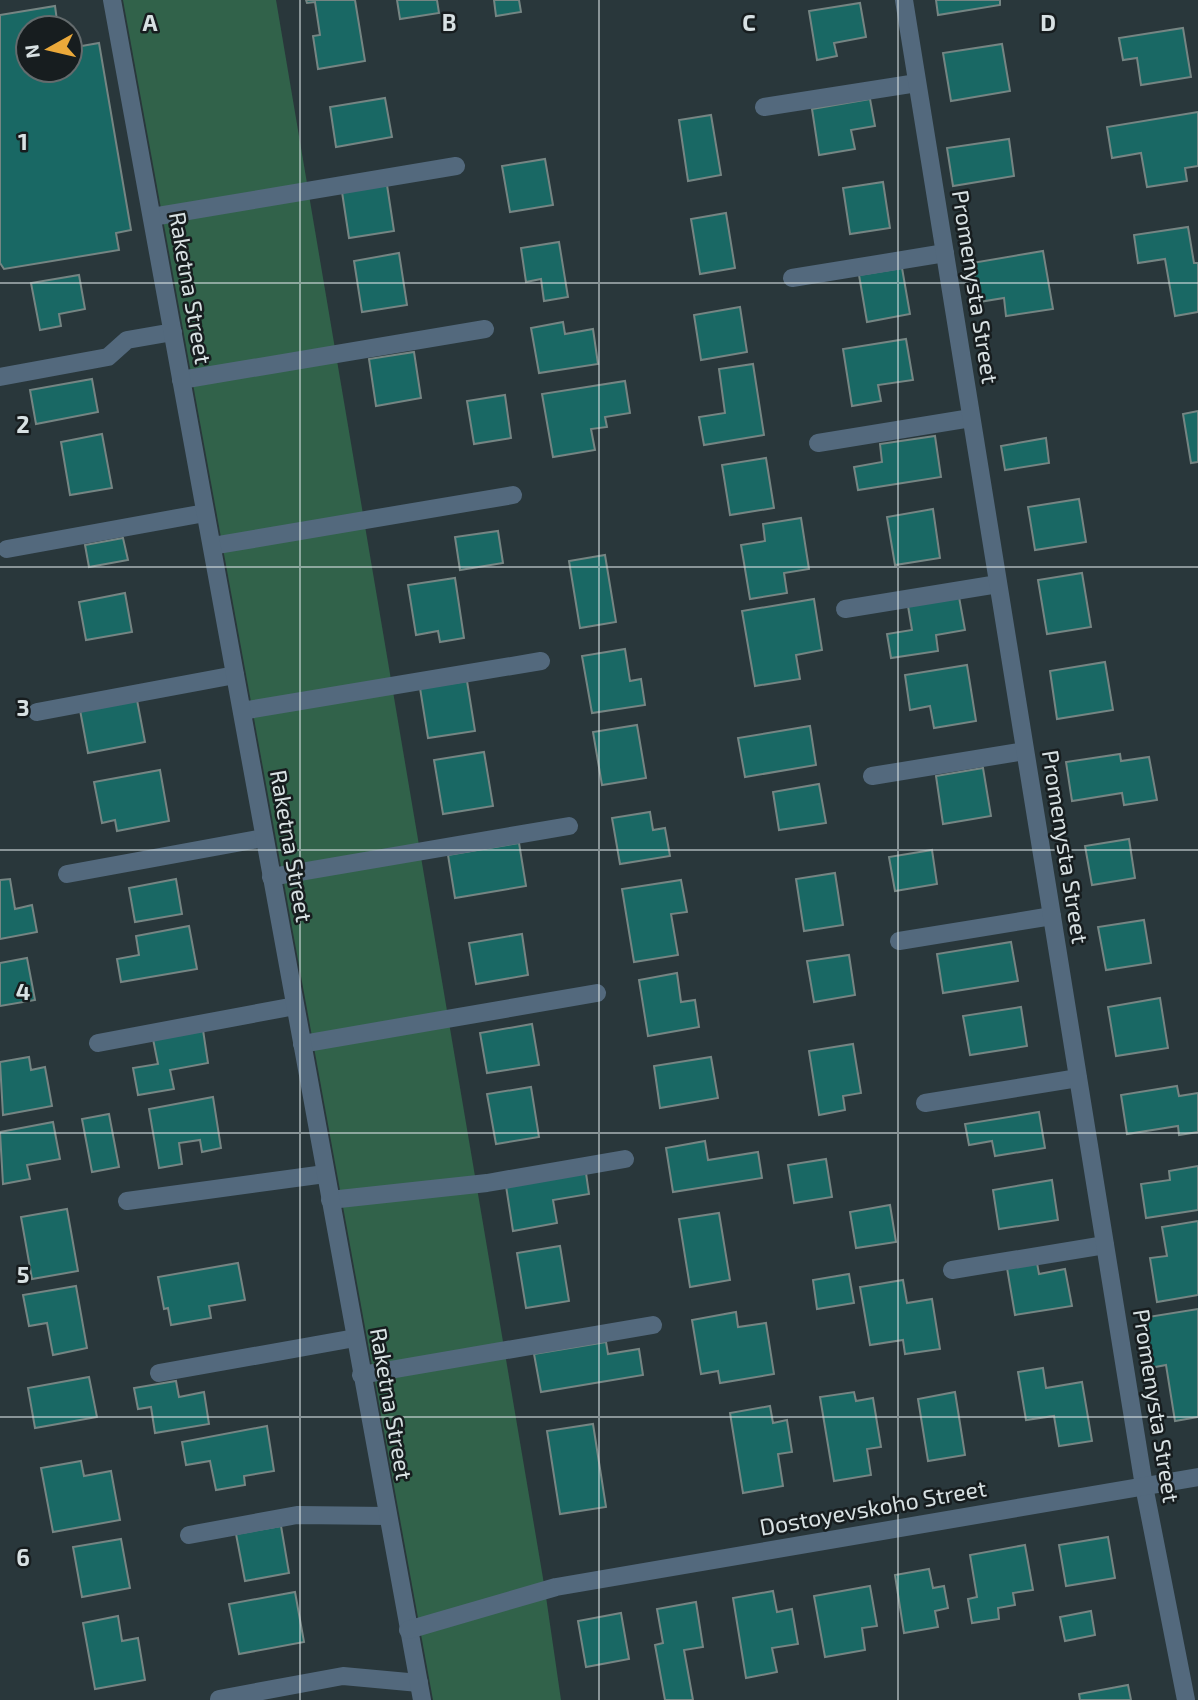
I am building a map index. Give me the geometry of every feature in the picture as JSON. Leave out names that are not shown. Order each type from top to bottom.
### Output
[{"type":"street","name":"Raketna Street","points":[[112,0],[420,1691]]},
{"type":"street","name":"Promenysta Street","points":[[904,0],[1144,1486],[1186,1700]]},
{"type":"street","points":[[764,107],[917,82]]},
{"type":"street","points":[[152,217],[456,166]]},
{"type":"street","points":[[792,278],[945,253]]},
{"type":"street","points":[[181,380],[485,329]]},
{"type":"street","points":[[0,377],[108,357],[127,340],[173,332]]},
{"type":"street","points":[[818,443],[971,418]]},
{"type":"street","points":[[212,546],[513,495]]},
{"type":"street","points":[[7,549],[205,513]]},
{"type":"street","points":[[845,609],[998,584]]},
{"type":"street","points":[[242,711],[541,660]]},
{"type":"street","points":[[37,712],[235,675]]},
{"type":"street","points":[[872,776],[1025,751]]},
{"type":"street","points":[[271,877],[569,826]]},
{"type":"street","points":[[67,874],[264,838]]},
{"type":"street","points":[[899,941],[1052,916]]},
{"type":"street","points":[[302,1044],[597,993]]},
{"type":"street","points":[[98,1043],[295,1006]]},
{"type":"street","points":[[925,1103],[1078,1078]]},
{"type":"street","points":[[330,1200],[487,1183],[625,1159]]},
{"type":"street","points":[[127,1201],[325,1174]]},
{"type":"street","points":[[952,1270],[1105,1245]]},
{"type":"street","points":[[361,1375],[653,1325]]},
{"type":"street","points":[[159,1373],[355,1338]]},
{"type":"street","points":[[408,1630],[555,1587],[1198,1477]]},
{"type":"street","points":[[189,1535],[297,1515],[387,1516]]},
{"type":"street","points":[[219,1699],[343,1676],[420,1691]]},
{"type":"green space","points":[[123,0],[276,0],[545,1590],[561,1700],[433,1700]]},
{"type":"building","points":[[306,0],[355,0],[365,61],[318,69],[313,36],[320,35],[315,2],[307,3]]},
{"type":"building","points":[[397,0],[437,0],[439,13],[400,19]]},
{"type":"building","points":[[494,0],[519,0],[521,12],[496,16]]},
{"type":"building","points":[[936,0],[1000,0],[1000,5],[938,15]]},
{"type":"building","points":[[860,3],[866,37],[834,43],[837,56],[817,60],[809,11]]},
{"type":"building","points":[[55,6],[56,14],[14,14],[14,84],[84,84],[84,46],[99,43],[131,230],[116,233],[119,250],[4,269],[0,263],[0,15]]},
{"type":"building","points":[[1183,28],[1191,77],[1141,85],[1137,58],[1123,60],[1119,38]]},
{"type":"building","points":[[1002,44],[1010,91],[951,101],[943,53]]},
{"type":"building","points":[[385,98],[392,137],[336,147],[330,107]]},
{"type":"building","points":[[870,99],[875,126],[851,130],[855,149],[819,155],[812,109]]},
{"type":"building","points":[[1198,112],[1198,166],[1185,168],[1187,181],[1147,187],[1141,153],[1112,158],[1107,127]]},
{"type":"building","points":[[711,115],[721,175],[688,181],[679,120]]},
{"type":"building","points":[[1009,139],[1014,176],[953,186],[947,148]]},
{"type":"building","points":[[545,159],[553,205],[510,212],[502,166]]},
{"type":"building","points":[[883,182],[890,228],[850,234],[843,188]]},
{"type":"building","points":[[387,185],[394,231],[349,238],[342,192]]},
{"type":"building","points":[[726,213],[735,268],[700,274],[691,219]]},
{"type":"building","points":[[1188,227],[1194,263],[1198,263],[1198,312],[1175,316],[1165,259],[1138,263],[1134,235]]},
{"type":"building","points":[[559,242],[568,297],[544,301],[541,279],[526,282],[521,248]]},
{"type":"building","points":[[1043,251],[1053,309],[1006,316],[1004,298],[979,302],[972,263]]},
{"type":"building","points":[[399,253],[407,305],[362,312],[354,261]]},
{"type":"building","points":[[902,268],[910,314],[867,322],[859,275]]},
{"type":"building","points":[[79,275],[85,309],[59,314],[61,326],[40,330],[31,283]]},
{"type":"building","points":[[740,307],[747,352],[701,360],[694,315]]},
{"type":"building","points":[[563,322],[565,334],[593,329],[598,364],[539,373],[531,328]]},
{"type":"building","points":[[906,339],[913,380],[878,385],[881,401],[852,406],[843,349]]},
{"type":"building","points":[[414,352],[421,398],[376,406],[369,359]]},
{"type":"building","points":[[753,364],[764,435],[704,445],[699,417],[725,413],[719,369]]},
{"type":"building","points":[[92,379],[98,412],[36,424],[30,390]]},
{"type":"building","points":[[625,381],[630,413],[605,417],[607,427],[591,429],[595,450],[553,457],[542,394]]},
{"type":"building","points":[[505,395],[511,438],[474,444],[467,401]]},
{"type":"building","points":[[1198,411],[1198,462],[1191,463],[1183,414]]},
{"type":"building","points":[[102,434],[112,488],[70,495],[61,442]]},
{"type":"building","points":[[935,436],[941,477],[858,490],[854,467],[882,462],[880,444]]},
{"type":"building","points":[[1046,438],[1049,463],[1005,470],[1001,446]]},
{"type":"building","points":[[766,458],[774,508],[730,515],[722,465]]},
{"type":"building","points":[[1079,499],[1086,542],[1035,550],[1028,507]]},
{"type":"building","points":[[933,509],[940,558],[895,565],[887,517]]},
{"type":"building","points":[[801,518],[809,569],[784,573],[787,593],[750,599],[741,545],[765,541],[763,524]]},
{"type":"building","points":[[498,531],[503,563],[460,570],[455,537]]},
{"type":"building","points":[[123,538],[128,560],[89,567],[85,545]]},
{"type":"building","points":[[605,555],[616,622],[580,628],[569,561]]},
{"type":"building","points":[[1082,573],[1091,627],[1047,634],[1038,580]]},
{"type":"building","points":[[455,578],[464,638],[440,642],[438,631],[416,635],[408,585]]},
{"type":"building","points":[[125,593],[132,632],[86,640],[79,602]]},
{"type":"building","points":[[959,597],[965,630],[936,635],[938,651],[891,658],[887,634],[912,630],[908,606]]},
{"type":"building","points":[[814,599],[822,650],[796,655],[800,679],[755,686],[742,611]]},
{"type":"building","points":[[625,649],[630,681],[641,679],[645,705],[592,713],[582,656]]},
{"type":"building","points":[[1105,662],[1113,710],[1057,719],[1050,671]]},
{"type":"building","points":[[967,665],[976,721],[934,728],[930,706],[910,710],[905,675]]},
{"type":"building","points":[[467,681],[475,731],[428,738],[420,688]]},
{"type":"building","points":[[137,700],[145,742],[88,753],[80,710]]},
{"type":"building","points":[[637,725],[646,778],[602,785],[593,732]]},
{"type":"building","points":[[810,726],[816,765],[745,777],[738,738]]},
{"type":"building","points":[[484,752],[493,806],[443,814],[434,760]]},
{"type":"building","points":[[1120,754],[1121,761],[1149,757],[1157,800],[1124,805],[1122,793],[1072,801],[1066,762]]},
{"type":"building","points":[[983,768],[991,816],[943,824],[936,776]]},
{"type":"building","points":[[160,770],[169,821],[117,831],[115,820],[102,823],[94,782]]},
{"type":"building","points":[[819,784],[826,823],[779,830],[773,792]]},
{"type":"building","points":[[650,812],[653,830],[665,828],[670,856],[620,864],[612,818]]},
{"type":"building","points":[[1129,839],[1135,878],[1092,885],[1085,846]]},
{"type":"building","points":[[519,843],[526,886],[455,898],[448,855]]},
{"type":"building","points":[[932,850],[937,884],[895,891],[889,857]]},
{"type":"building","points":[[835,873],[843,925],[804,931],[796,879]]},
{"type":"building","points":[[10,879],[15,909],[32,905],[37,932],[0,939],[0,880]]},
{"type":"building","points":[[176,879],[182,914],[135,922],[129,888]]},
{"type":"building","points":[[681,880],[687,912],[671,914],[678,955],[634,962],[622,889]]},
{"type":"building","points":[[1144,920],[1151,963],[1106,970],[1098,927]]},
{"type":"building","points":[[189,926],[197,969],[121,982],[117,959],[139,955],[136,936]]},
{"type":"building","points":[[522,934],[528,975],[476,984],[469,943]]},
{"type":"building","points":[[1011,942],[1018,981],[943,993],[937,954]]},
{"type":"building","points":[[849,955],[855,995],[814,1002],[807,961]]},
{"type":"building","points":[[27,958],[35,1000],[0,1006],[0,963]]},
{"type":"building","points":[[677,973],[681,1002],[695,1000],[699,1027],[648,1036],[639,980]]},
{"type":"building","points":[[1160,998],[1168,1048],[1116,1056],[1108,1007]]},
{"type":"building","points":[[1021,1007],[1027,1046],[970,1055],[963,1016]]},
{"type":"building","points":[[532,1024],[539,1065],[487,1073],[480,1033]]},
{"type":"building","points":[[203,1030],[208,1063],[170,1070],[174,1089],[138,1095],[133,1068],[158,1064],[153,1039]]},
{"type":"building","points":[[853,1044],[861,1093],[843,1096],[845,1110],[819,1115],[809,1051]]},
{"type":"building","points":[[29,1057],[31,1070],[45,1067],[52,1106],[3,1115],[0,1062]]},
{"type":"building","points":[[711,1057],[718,1098],[660,1108],[654,1066]]},
{"type":"building","points":[[1177,1086],[1179,1096],[1198,1093],[1198,1132],[1179,1135],[1178,1126],[1127,1134],[1121,1095]]},
{"type":"building","points":[[531,1087],[539,1137],[496,1144],[487,1094]]},
{"type":"building","points":[[213,1097],[221,1148],[202,1152],[200,1140],[179,1143],[182,1164],[159,1168],[149,1109]]},
{"type":"building","points":[[1039,1112],[1045,1148],[995,1156],[992,1141],[969,1145],[965,1124]]},
{"type":"building","points":[[109,1114],[119,1167],[92,1172],[82,1119]]},
{"type":"building","points":[[53,1122],[60,1159],[27,1165],[30,1179],[3,1184],[0,1132]]},
{"type":"building","points":[[705,1141],[708,1160],[758,1152],[762,1178],[673,1192],[666,1148]]},
{"type":"building","points":[[826,1159],[832,1197],[794,1203],[788,1165]]},
{"type":"building","points":[[1198,1166],[1198,1210],[1146,1218],[1141,1184],[1170,1180],[1169,1171]]},
{"type":"building","points":[[586,1173],[589,1194],[553,1200],[557,1223],[513,1231],[506,1186]]},
{"type":"building","points":[[1052,1180],[1058,1220],[999,1229],[993,1190]]},
{"type":"building","points":[[890,1205],[896,1242],[856,1248],[850,1212]]},
{"type":"building","points":[[67,1209],[78,1271],[32,1279],[21,1217]]},
{"type":"building","points":[[719,1213],[730,1280],[690,1287],[679,1219]]},
{"type":"building","points":[[1198,1221],[1198,1295],[1157,1302],[1150,1258],[1167,1256],[1162,1227]]},
{"type":"building","points":[[560,1246],[569,1301],[526,1308],[517,1253]]},
{"type":"building","points":[[238,1263],[245,1300],[209,1306],[211,1318],[171,1325],[168,1308],[164,1309],[158,1277]]},
{"type":"building","points":[[1037,1263],[1039,1274],[1065,1269],[1072,1306],[1015,1315],[1007,1268]]},
{"type":"building","points":[[849,1274],[854,1303],[817,1309],[813,1280]]},
{"type":"building","points":[[903,1280],[907,1303],[932,1299],[940,1349],[905,1354],[903,1340],[870,1345],[860,1287]]},
{"type":"building","points":[[76,1286],[87,1348],[53,1355],[47,1323],[29,1326],[23,1295]]},
{"type":"building","points":[[1198,1309],[1198,1417],[1175,1421],[1166,1365],[1150,1368],[1142,1318]]},
{"type":"building","points":[[736,1312],[738,1327],[766,1323],[774,1374],[720,1383],[718,1371],[701,1374],[692,1320]]},
{"type":"building","points":[[606,1342],[608,1354],[639,1349],[643,1375],[541,1392],[534,1354]]},
{"type":"building","points":[[1043,1368],[1046,1388],[1082,1382],[1092,1441],[1059,1446],[1054,1416],[1026,1420],[1018,1372]]},
{"type":"building","points":[[89,1377],[97,1417],[35,1428],[28,1388]]},
{"type":"building","points":[[176,1381],[179,1397],[204,1392],[209,1424],[155,1433],[151,1407],[138,1409],[134,1388]]},
{"type":"building","points":[[854,1392],[856,1401],[873,1398],[881,1447],[867,1449],[871,1475],[834,1481],[820,1397]]},
{"type":"building","points":[[955,1392],[965,1455],[928,1461],[918,1399]]},
{"type":"building","points":[[770,1406],[773,1423],[787,1420],[792,1452],[778,1454],[783,1486],[743,1493],[730,1413]]},
{"type":"building","points":[[593,1424],[606,1507],[560,1514],[547,1431]]},
{"type":"building","points":[[267,1426],[274,1471],[244,1476],[245,1485],[216,1490],[210,1461],[186,1465],[182,1442]]},
{"type":"building","points":[[81,1461],[84,1476],[111,1471],[120,1520],[53,1532],[41,1468]]},
{"type":"building","points":[[281,1526],[289,1573],[245,1581],[236,1534]]},
{"type":"building","points":[[1108,1537],[1115,1578],[1066,1586],[1059,1545]]},
{"type":"building","points":[[121,1539],[130,1588],[82,1597],[73,1547]]},
{"type":"building","points":[[1025,1545],[1033,1590],[1013,1593],[1015,1605],[998,1608],[999,1619],[972,1623],[968,1599],[977,1597],[970,1555]]},
{"type":"building","points":[[929,1569],[933,1588],[944,1586],[948,1608],[935,1611],[938,1627],[904,1633],[895,1575]]},
{"type":"building","points":[[870,1586],[877,1626],[862,1628],[865,1650],[825,1657],[814,1596]]},
{"type":"building","points":[[773,1591],[777,1612],[792,1609],[798,1644],[772,1648],[777,1672],[746,1678],[733,1598]]},
{"type":"building","points":[[295,1592],[304,1642],[239,1654],[229,1604]]},
{"type":"building","points":[[696,1602],[703,1647],[684,1650],[693,1700],[665,1700],[655,1645],[663,1643],[657,1609]]},
{"type":"building","points":[[1091,1611],[1095,1635],[1065,1641],[1060,1617]]},
{"type":"building","points":[[621,1613],[629,1659],[586,1667],[578,1621]]},
{"type":"building","points":[[118,1616],[122,1641],[138,1638],[145,1680],[95,1689],[83,1623]]},
{"type":"building","points":[[1128,1685],[1131,1700],[1080,1700],[1079,1694]]}]
